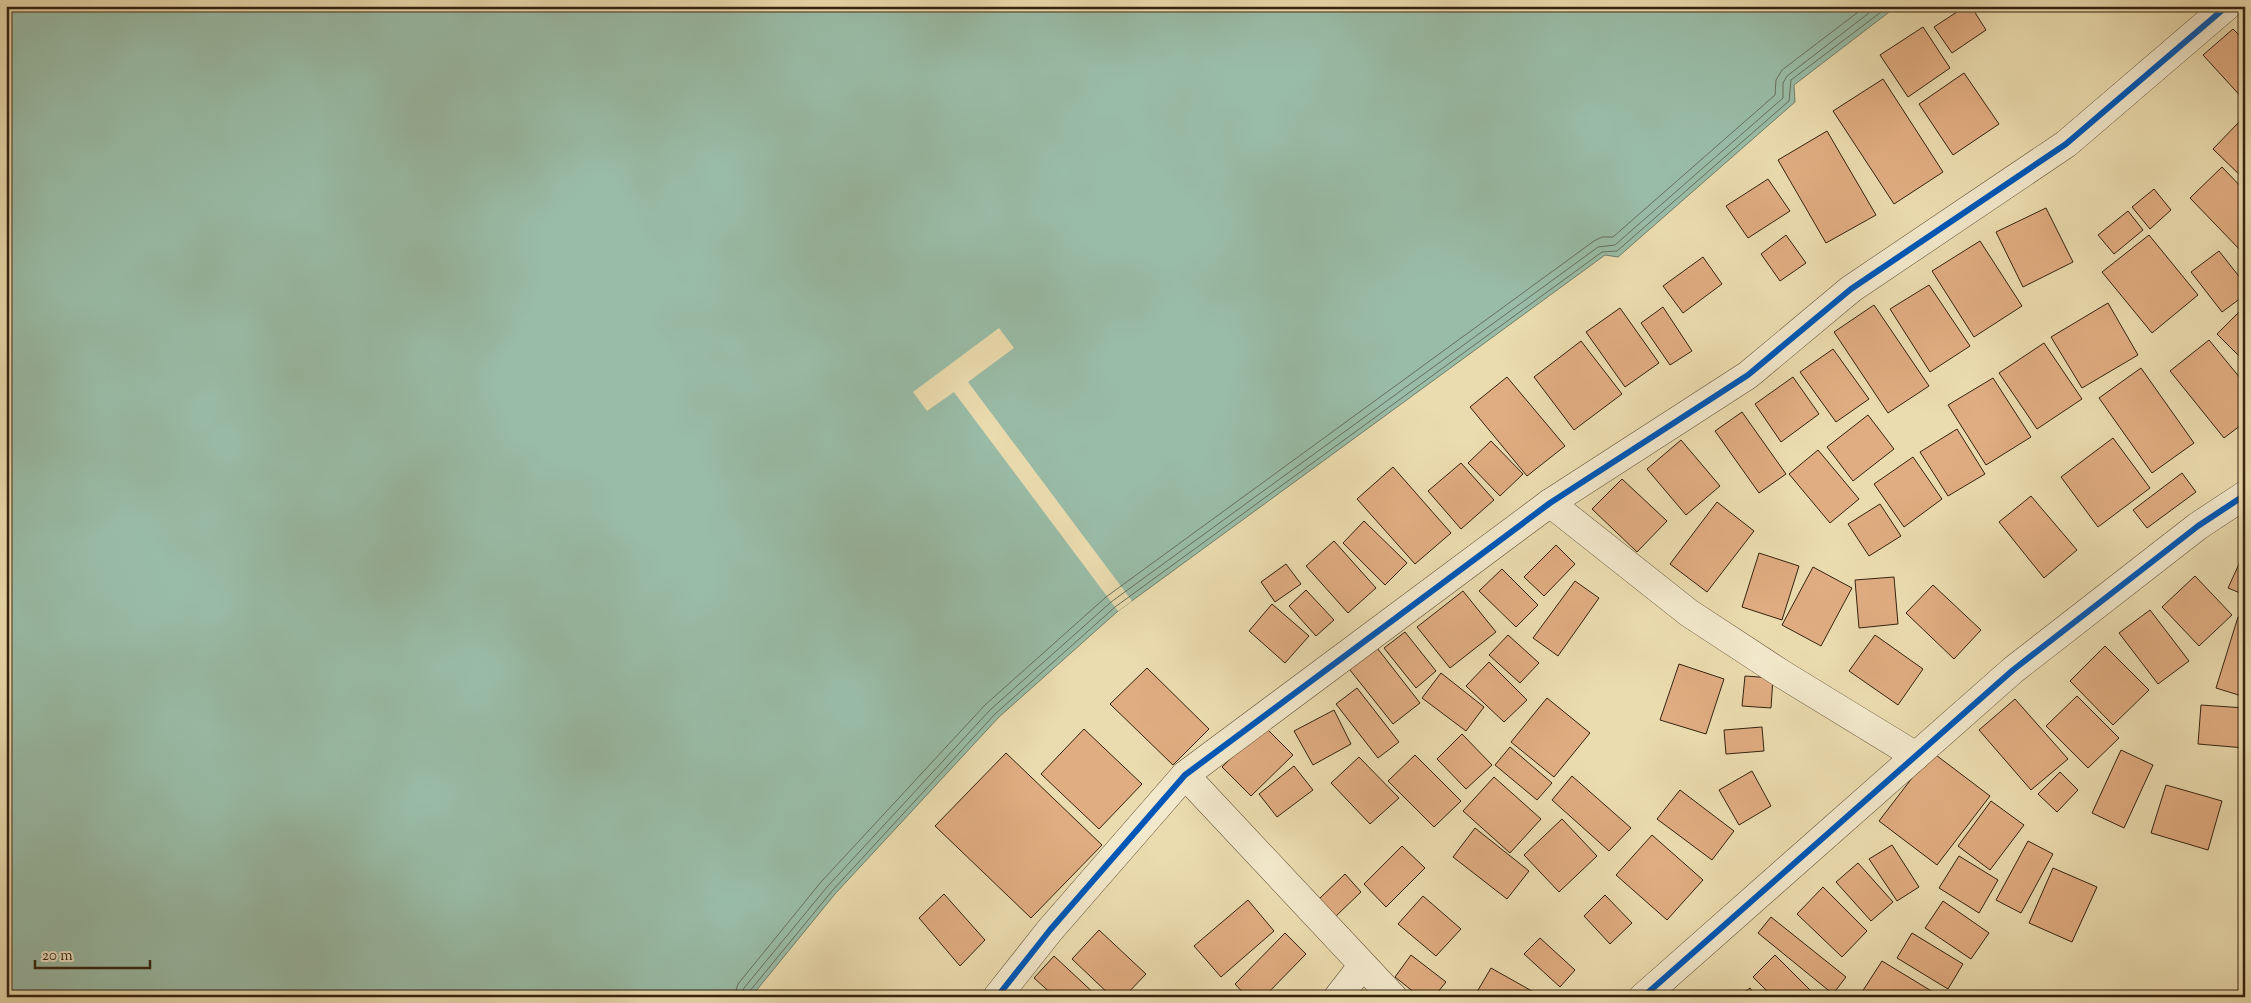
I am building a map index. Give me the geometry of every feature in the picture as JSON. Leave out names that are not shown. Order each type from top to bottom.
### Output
[{"type":"street","points":[[997,997],[1056,922],[1186,775],[1550,503],[1748,374],[1851,289],[2066,144],[2227,6]]},
{"type":"street","points":[[1642,997],[2013,670],[2198,526],[2245,495]]},
{"type":"street","points":[[1550,503],[1689,613],[1782,674],[1916,756]]},
{"type":"street","points":[[1186,775],[1362,966],[1393,997]]},
{"type":"street","points":[[1338,997],[1362,966]]},
{"type":"water","points":[[6,6],[1897,6],[1794,85],[1795,102],[1618,257],[1605,255],[1118,611],[999,717],[835,894],[751,997],[6,997]]},
{"type":"pier","points":[[999,328],[1014,348],[968,382],[1132,601],[1118,611],[954,392],[927,411],[913,392]]},
{"type":"building","points":[[1966,6],[1971,6],[1986,30],[1952,53],[1934,27]]},
{"type":"building","points":[[1923,27],[1950,68],[1908,97],[1880,55]]},
{"type":"building","points":[[2233,29],[2245,41],[2245,101],[2203,55]]},
{"type":"building","points":[[1964,73],[1999,124],[1953,155],[1919,104]]},
{"type":"building","points":[[1883,79],[1943,172],[1894,204],[1833,111]]},
{"type":"building","points":[[2241,120],[2245,124],[2245,180],[2213,149]]},
{"type":"building","points":[[1827,131],[1876,215],[1826,243],[1778,160]]},
{"type":"building","points":[[2222,167],[2245,191],[2245,249],[2242,252],[2190,198]]},
{"type":"building","points":[[1768,179],[1790,211],[1748,238],[1726,206]]},
{"type":"building","points":[[2154,189],[2171,210],[2150,229],[2132,207]]},
{"type":"building","points":[[2046,208],[2073,262],[2023,287],[1996,232]]},
{"type":"building","points":[[2128,211],[2143,230],[2114,254],[2098,235]]},
{"type":"building","points":[[1786,235],[1806,263],[1780,281],[1761,254]]},
{"type":"building","points":[[2149,235],[2198,295],[2152,333],[2102,272]]},
{"type":"building","points":[[1980,241],[2022,306],[1974,337],[1932,271]]},
{"type":"building","points":[[2219,251],[2245,284],[2245,295],[2222,312],[2191,272]]},
{"type":"building","points":[[1703,257],[1722,284],[1683,313],[1663,286]]},
{"type":"building","points":[[1929,285],[1970,346],[1930,372],[1890,309]]},
{"type":"building","points":[[2108,303],[2138,355],[2082,388],[2051,337]]},
{"type":"building","points":[[1874,305],[1929,386],[1888,413],[1834,332]]},
{"type":"building","points":[[2245,306],[2245,362],[2217,334]]},
{"type":"building","points":[[1663,307],[1692,351],[1670,365],[1641,323]]},
{"type":"building","points":[[1620,308],[1659,363],[1625,387],[1586,332]]},
{"type":"building","points":[[2209,340],[2245,384],[2245,422],[2224,438],[2170,371]]},
{"type":"building","points":[[1581,341],[1622,394],[1574,430],[1534,377]]},
{"type":"building","points":[[2044,343],[2082,399],[2037,429],[1999,373]]},
{"type":"building","points":[[1833,349],[1869,399],[1836,422],[1800,372]]},
{"type":"building","points":[[2141,368],[2194,443],[2152,473],[2099,398]]},
{"type":"building","points":[[1507,377],[1565,446],[1527,476],[1470,407]]},
{"type":"building","points":[[1793,377],[1819,414],[1781,442],[1755,404]]},
{"type":"building","points":[[1993,378],[2031,437],[1986,465],[1948,405]]},
{"type":"building","points":[[1742,412],[1786,474],[1759,493],[1715,431]]},
{"type":"building","points":[[1868,415],[1894,449],[1853,481],[1827,447]]},
{"type":"building","points":[[1957,429],[1985,474],[1948,496],[1920,452]]},
{"type":"building","points":[[2113,438],[2150,488],[2098,527],[2061,477]]},
{"type":"building","points":[[1681,440],[1720,486],[1686,515],[1647,469]]},
{"type":"building","points":[[1491,441],[1523,474],[1500,496],[1468,463]]},
{"type":"building","points":[[1818,450],[1859,499],[1830,523],[1789,474]]},
{"type":"building","points":[[1913,457],[1942,499],[1904,527],[1874,484]]},
{"type":"building","points":[[1461,463],[1494,500],[1461,529],[1428,491]]},
{"type":"building","points":[[1393,467],[1451,533],[1415,564],[1357,499]]},
{"type":"building","points":[[2182,473],[2196,492],[2147,528],[2133,510]]},
{"type":"building","points":[[1622,479],[1667,521],[1637,552],[1592,509]]},
{"type":"building","points":[[2031,496],[2077,550],[2044,578],[1999,522]]},
{"type":"building","points":[[1717,502],[1754,531],[1707,592],[1670,564]]},
{"type":"building","points":[[1880,504],[1901,536],[1869,556],[1848,524]]},
{"type":"building","points":[[1364,521],[1407,563],[1385,585],[1343,543]]},
{"type":"building","points":[[1334,541],[1376,588],[1348,613],[1306,566]]},
{"type":"building","points":[[1556,545],[1575,564],[1544,596],[1524,577]]},
{"type":"building","points":[[2245,551],[2245,595],[2228,588]]},
{"type":"building","points":[[1759,553],[1799,566],[1782,620],[1742,607]]},
{"type":"building","points":[[1286,564],[1301,584],[1275,602],[1261,582]]},
{"type":"building","points":[[1813,567],[1852,588],[1821,646],[1782,625]]},
{"type":"building","points":[[1502,569],[1538,605],[1516,627],[1479,591]]},
{"type":"building","points":[[2195,576],[2232,615],[2199,646],[2162,607]]},
{"type":"building","points":[[1894,577],[1898,624],[1859,628],[1855,580]]},
{"type":"building","points":[[1575,581],[1599,598],[1558,656],[1533,638]]},
{"type":"building","points":[[1933,585],[1981,630],[1954,659],[1906,613]]},
{"type":"building","points":[[1306,590],[1334,620],[1316,636],[1289,606]]},
{"type":"building","points":[[1463,591],[1496,632],[1450,668],[1417,627]]},
{"type":"building","points":[[1272,604],[1309,636],[1285,663],[1249,631]]},
{"type":"building","points":[[2150,610],[2189,661],[2158,684],[2119,633]]},
{"type":"building","points":[[2238,617],[2245,619],[2245,697],[2216,688]]},
{"type":"building","points":[[1405,632],[1436,671],[1416,688],[1384,648]]},
{"type":"building","points":[[1508,635],[1539,663],[1520,683],[1489,655]]},
{"type":"building","points":[[1875,635],[1923,669],[1898,705],[1849,671]]},
{"type":"building","points":[[1374,644],[1420,703],[1393,724],[1346,665]]},
{"type":"building","points":[[2105,646],[2149,690],[2113,725],[2070,681]]},
{"type":"building","points":[[1489,662],[1527,700],[1504,722],[1466,686]]},
{"type":"building","points":[[1679,664],[1724,679],[1706,734],[1660,720]]},
{"type":"building","points":[[1147,668],[1209,729],[1173,765],[1110,704]]},
{"type":"building","points":[[1441,673],[1484,707],[1466,731],[1422,698]]},
{"type":"building","points":[[1745,676],[1773,678],[1771,708],[1742,706]]},
{"type":"building","points":[[1357,688],[1399,742],[1378,758],[1336,704]]},
{"type":"building","points":[[2077,696],[2119,738],[2088,768],[2046,726]]},
{"type":"building","points":[[1547,698],[1590,733],[1554,777],[1511,742]]},
{"type":"building","points":[[2015,699],[2068,759],[2031,790],[1979,730]]},
{"type":"building","points":[[2201,705],[2245,708],[2245,748],[2198,744]]},
{"type":"building","points":[[1334,710],[1351,744],[1313,765],[1294,731]]},
{"type":"building","points":[[1264,726],[1293,755],[1251,796],[1222,767]]},
{"type":"building","points":[[1762,727],[1764,751],[1726,754],[1724,730]]},
{"type":"building","points":[[1084,729],[1142,784],[1099,829],[1041,774]]},
{"type":"building","points":[[1462,734],[1492,765],[1466,789],[1437,759]]},
{"type":"building","points":[[1510,747],[1552,783],[1537,800],[1495,765]]},
{"type":"building","points":[[2121,750],[2153,765],[2124,828],[2092,813]]},
{"type":"building","points":[[1932,752],[1990,796],[1937,865],[1879,821]]},
{"type":"building","points":[[1006,753],[1102,845],[1031,918],[935,826]]},
{"type":"building","points":[[1415,755],[1461,801],[1434,827],[1388,781]]},
{"type":"building","points":[[1359,757],[1399,798],[1370,824],[1331,783]]},
{"type":"building","points":[[1294,766],[1313,790],[1277,817],[1259,794]]},
{"type":"building","points":[[1752,771],[1771,806],[1739,825],[1719,790]]},
{"type":"building","points":[[2060,772],[2078,790],[2057,812],[2038,794]]},
{"type":"building","points":[[1572,776],[1631,828],[1609,851],[1552,800]]},
{"type":"building","points":[[1494,777],[1541,819],[1510,853],[1463,811]]},
{"type":"building","points":[[2166,785],[2222,801],[2208,850],[2151,833]]},
{"type":"building","points":[[1680,790],[1734,831],[1712,860],[1657,819]]},
{"type":"building","points":[[1991,801],[2024,825],[1990,870],[1958,846]]},
{"type":"building","points":[[1562,819],[1597,856],[1559,892],[1524,855]]},
{"type":"building","points":[[1475,828],[1529,871],[1507,899],[1453,857]]},
{"type":"building","points":[[1652,835],[1703,880],[1667,920],[1616,875]]},
{"type":"building","points":[[2028,841],[2053,854],[2021,913],[1996,900]]},
{"type":"building","points":[[1892,845],[1919,887],[1897,901],[1869,859]]},
{"type":"building","points":[[1402,846],[1425,868],[1386,907],[1364,884]]},
{"type":"building","points":[[1959,856],[1998,880],[1979,913],[1939,888]]},
{"type":"building","points":[[1858,863],[1893,902],[1871,921],[1836,882]]},
{"type":"building","points":[[2053,868],[2097,887],[2072,942],[2029,923]]},
{"type":"building","points":[[1345,874],[1361,892],[1335,917],[1319,899]]},
{"type":"building","points":[[1823,887],[1867,931],[1842,957],[1797,914]]},
{"type":"building","points":[[944,894],[985,940],[960,966],[919,918]]},
{"type":"building","points":[[1605,895],[1632,923],[1610,944],[1584,916]]},
{"type":"building","points":[[1423,896],[1461,929],[1436,956],[1398,924]]},
{"type":"building","points":[[1248,900],[1274,931],[1221,977],[1194,946]]},
{"type":"building","points":[[1943,901],[1989,933],[1971,959],[1925,928]]},
{"type":"building","points":[[1771,917],[1846,977],[1833,994],[1758,933]]},
{"type":"building","points":[[1099,930],[1146,974],[1124,997],[1112,997],[1072,959]]},
{"type":"building","points":[[1285,933],[1306,954],[1264,997],[1247,997],[1235,984]]},
{"type":"building","points":[[1912,933],[1963,964],[1948,989],[1897,958]]},
{"type":"building","points":[[1540,938],[1575,970],[1560,987],[1524,954]]},
{"type":"building","points":[[1411,955],[1446,982],[1434,997],[1420,997],[1395,977]]},
{"type":"building","points":[[1775,955],[1817,997],[1773,997],[1753,977]]},
{"type":"building","points":[[1054,956],[1098,997],[1055,997],[1034,978]]},
{"type":"building","points":[[1882,961],[1938,995],[1869,997],[1862,992]]},
{"type":"building","points":[[1491,968],[1539,995],[1538,997],[1474,997]]},
{"type":"building","points":[[1750,988],[1756,997],[1737,997]]},
{"type":"cycle path","points":[[997,997],[1050,930],[1185,775],[1550,503],[1748,375],[1851,289],[2066,144],[2227,6]]},
{"type":"cycle path","points":[[1643,997],[2013,670],[2198,526],[2245,495]]}]
